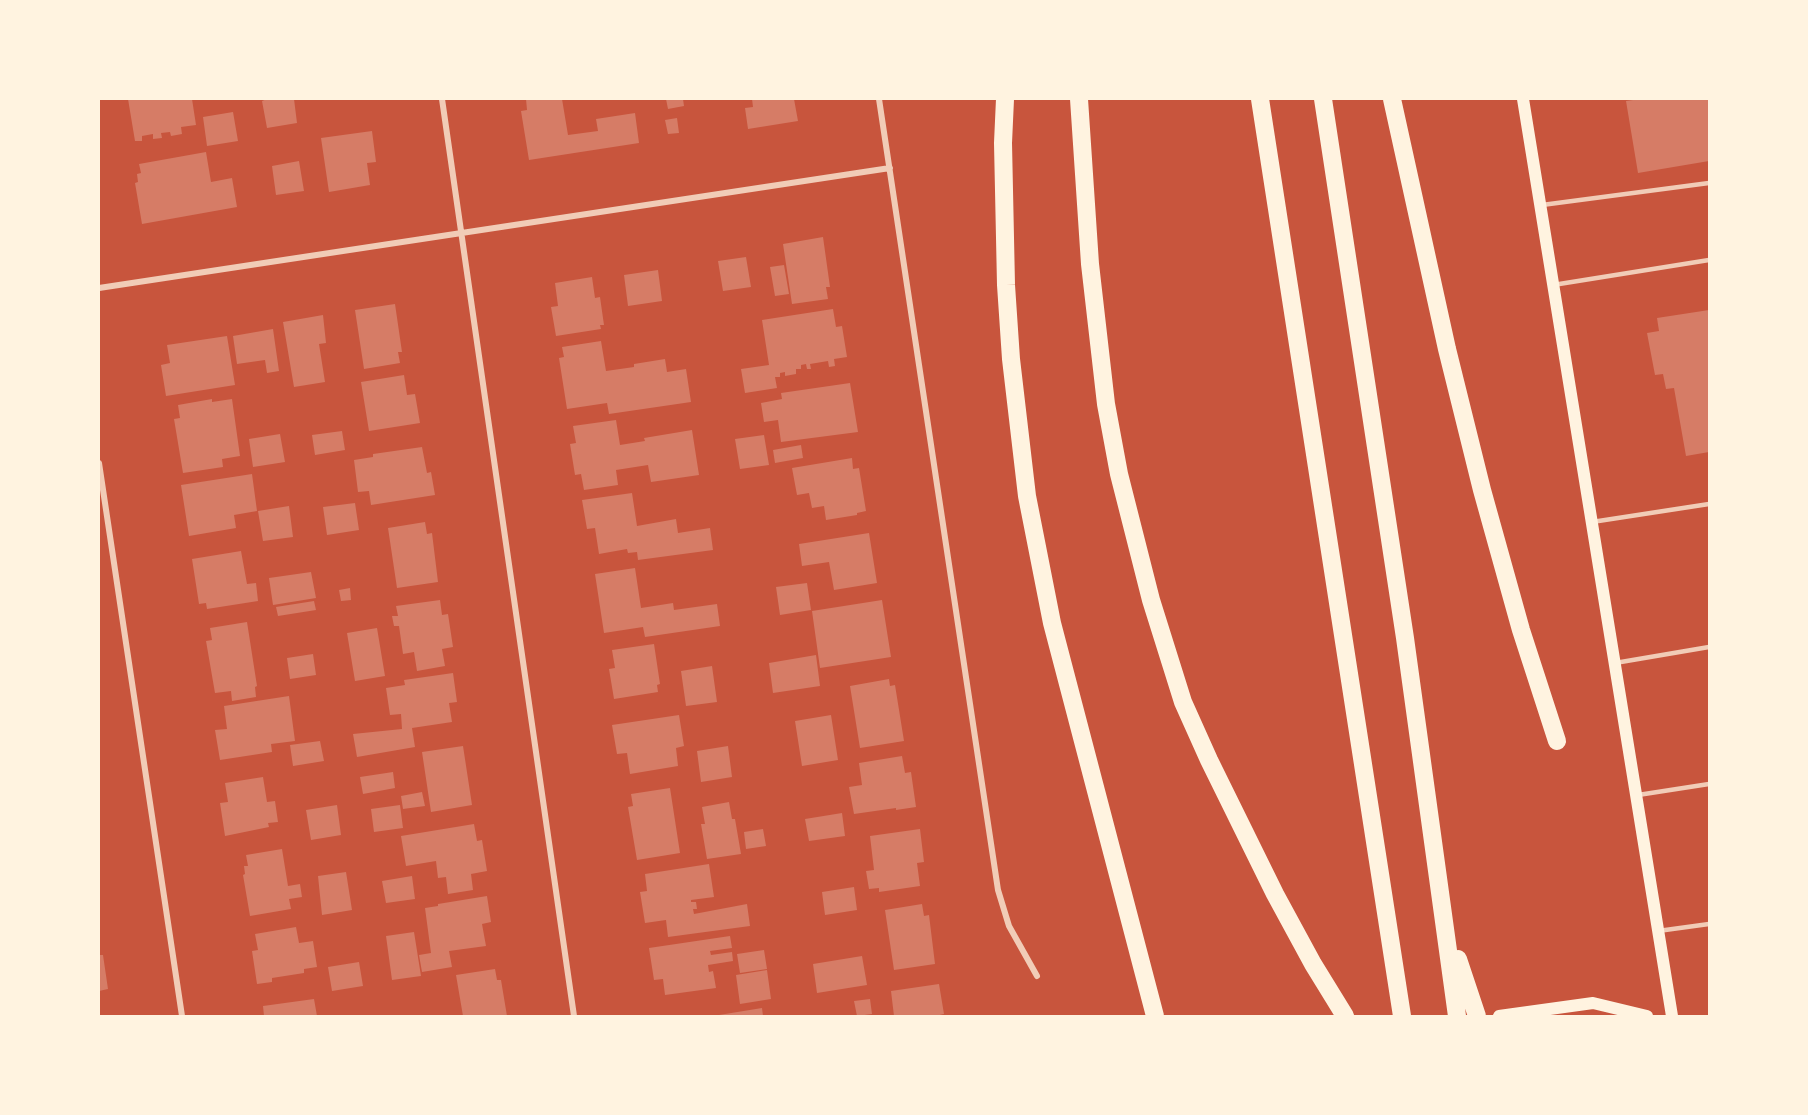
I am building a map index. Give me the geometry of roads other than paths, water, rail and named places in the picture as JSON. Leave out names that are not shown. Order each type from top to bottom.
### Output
[{"type":"highway","points":[[1005,99],[1006,285],[1016,411],[1027,496],[1052,623],[1155,1016]]},
{"type":"highway","points":[[1078,99],[1092,286],[1106,404],[1134,539],[1151,600],[1183,702],[1240,825],[1313,964],[1345,1016]]},
{"type":"highway","points":[[1260,99],[1402,1016]]},
{"type":"highway","points":[[1323,99],[1405,638],[1457,1016]]},
{"type":"highway","points":[[1392,99],[1434,292],[1482,490],[1521,630],[1557,741]]},
{"type":"highway","points":[[1444,918],[1477,1016]]},
{"type":"main road","points":[[1523,99],[1672,1016]]},
{"type":"main road","points":[[1499,1016],[1593,1003],[1647,1016]]},
{"type":"street","points":[[442,99],[574,1016]]},
{"type":"street","points":[[879,99],[998,890],[1009,926],[1037,976]]},
{"type":"street","points":[[99,288],[890,168]]},
{"type":"street","points":[[99,463],[182,1016]]},
{"type":"lane","points":[[1540,206],[1709,183]]},
{"type":"lane","points":[[1553,285],[1709,260]]},
{"type":"lane","points":[[1592,522],[1709,504]]},
{"type":"lane","points":[[1615,663],[1709,647]]},
{"type":"lane","points":[[1637,796],[1709,786]]},
{"type":"lane","points":[[1658,931],[1709,924]]}]
